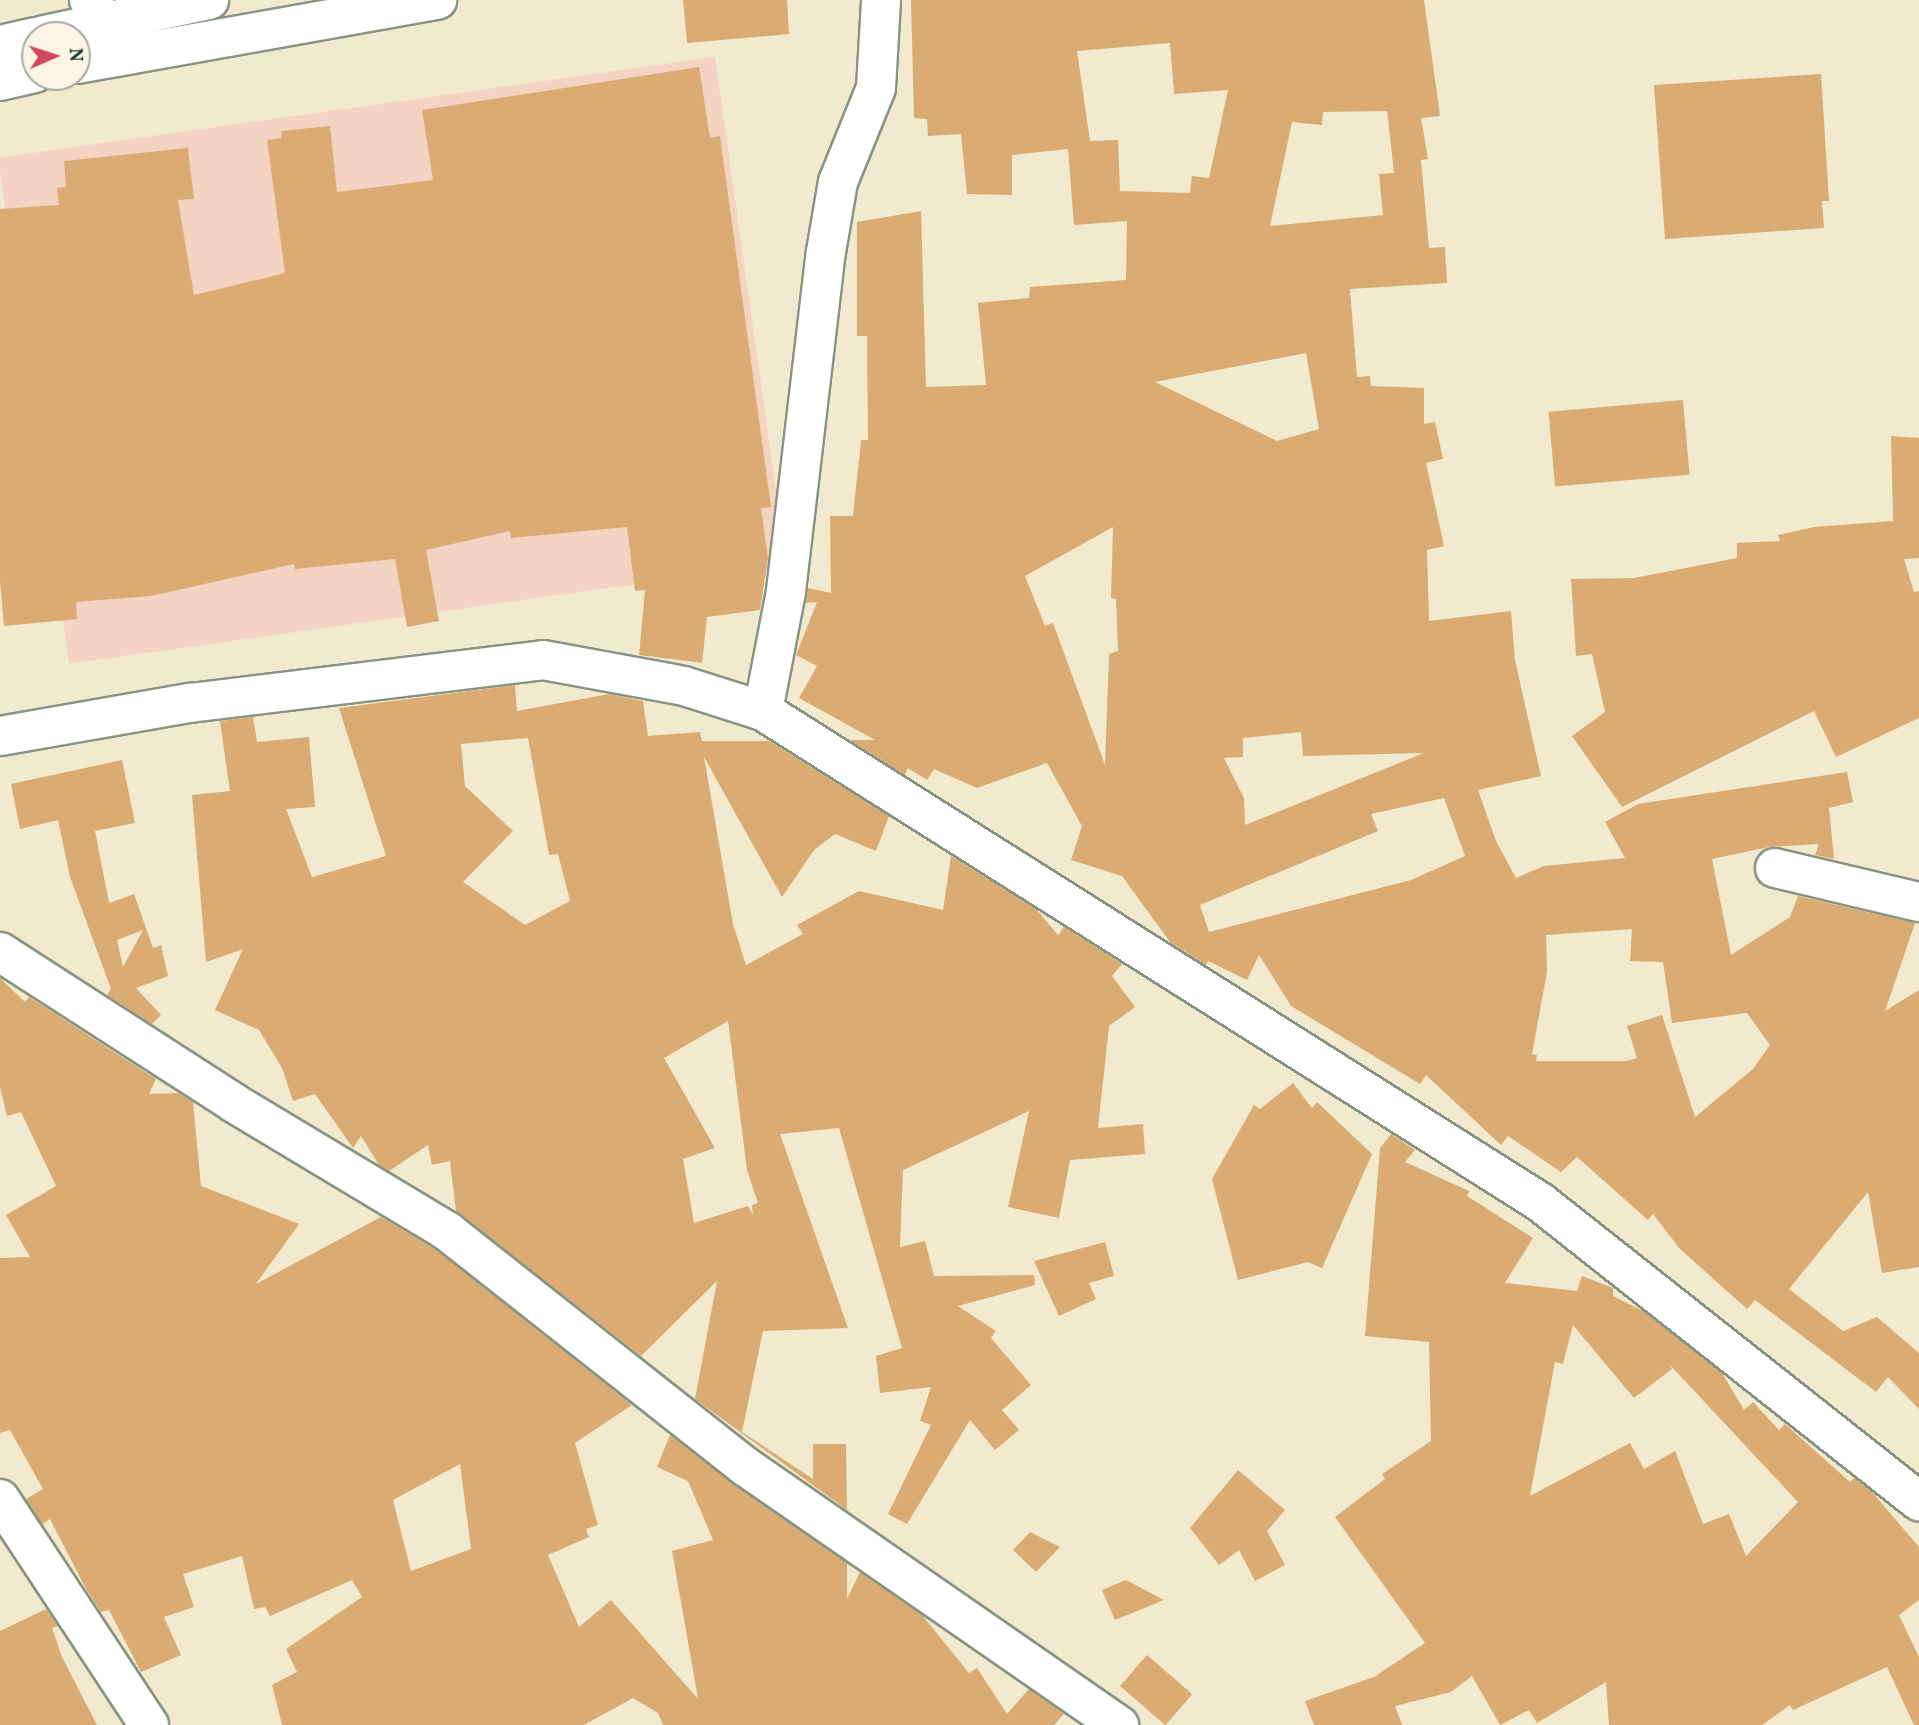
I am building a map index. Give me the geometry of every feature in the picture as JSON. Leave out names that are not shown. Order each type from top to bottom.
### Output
[{"type":"street","points":[[74,21],[97,10],[209,0]]},
{"type":"street","points":[[91,62],[436,0]]},
{"type":"street","points":[[763,711],[786,591],[826,252],[838,182],[876,88],[881,0]]},
{"type":"street","points":[[0,45],[21,40]]},
{"type":"street","points":[[0,81],[21,77]]},
{"type":"street","points":[[0,736],[190,703],[543,660],[684,686],[763,711],[1540,1202],[1919,1501]]},
{"type":"street","points":[[1775,868],[1919,902]]},
{"type":"street","points":[[0,952],[234,1103],[447,1231],[746,1467],[1119,1725]]},
{"type":"street","points":[[0,1499],[149,1725]]},
{"type":"shaded area","points":[[715,57],[786,563],[69,664],[0,157]]},
{"type":"building","points":[[683,0],[787,0],[789,34],[687,43]]},
{"type":"building","points":[[911,0],[1424,0],[1440,116],[1421,118],[1428,159],[1421,160],[1429,248],[1445,247],[1447,283],[1350,289],[1357,377],[1370,376],[1371,386],[1424,388],[1424,424],[1435,422],[1443,459],[1426,463],[1444,546],[1427,550],[1429,621],[1511,611],[1515,660],[1541,776],[1478,790],[1496,841],[1516,878],[1544,866],[1625,858],[1605,822],[1638,804],[1847,772],[1853,802],[1829,808],[1834,859],[1815,855],[1819,844],[1769,847],[1712,859],[1731,955],[1790,917],[1798,896],[1915,923],[1885,1011],[1919,990],[1919,1267],[1882,1273],[1868,1192],[1789,1289],[1843,1331],[1877,1317],[1919,1353],[1919,1409],[1888,1377],[1876,1392],[1755,1300],[1747,1309],[1680,1249],[1653,1214],[1648,1220],[1577,1157],[1561,1172],[1508,1136],[1501,1145],[1426,1075],[1420,1084],[1291,1006],[1259,955],[1247,980],[1208,961],[1206,965],[1170,942],[1122,876],[1071,860],[1082,826],[1047,763],[977,788],[934,769],[927,780],[908,768],[905,775],[850,740],[875,740],[799,698],[817,666],[796,655],[817,602],[806,603],[808,588],[831,593],[830,516],[853,516],[861,440],[868,440],[867,336],[857,336],[857,222],[921,211],[926,387],[986,385],[978,303],[1029,298],[1030,287],[1126,280],[1127,221],[1074,225],[1068,149],[1012,155],[1012,195],[967,194],[961,134],[928,136],[927,119],[914,118]],"holes":[[[1170,43],[1174,94],[1228,90],[1209,178],[1192,176],[1190,193],[1120,191],[1118,140],[1090,141],[1077,51]],[[1387,111],[1394,173],[1379,174],[1383,215],[1270,226],[1292,122],[1322,125],[1323,112]],[[1306,353],[1319,429],[1277,441],[1155,382]],[[1113,527],[1111,598],[1116,599],[1118,651],[1109,654],[1105,765],[1053,623],[1045,626],[1025,576]],[[1301,732],[1303,756],[1424,753],[1245,825],[1244,798],[1224,758],[1243,757],[1243,738]],[[1444,798],[1465,856],[1411,880],[1209,932],[1200,905],[1378,831],[1371,814]],[[1632,929],[1630,961],[1663,962],[1672,1023],[1747,1013],[1770,1045],[1753,1069],[1695,1117],[1662,1015],[1627,1026],[1637,1058],[1626,1061],[1536,1061],[1537,1055],[1532,1054],[1547,972],[1546,935]]]},
{"type":"building","points":[[699,67],[710,138],[720,136],[771,507],[761,508],[768,559],[760,610],[707,617],[702,663],[639,655],[645,590],[635,591],[627,527],[511,538],[510,531],[426,550],[439,621],[407,627],[395,559],[295,569],[294,564],[151,596],[76,602],[77,619],[4,626],[0,581],[0,209],[59,205],[57,188],[66,187],[64,161],[188,148],[194,199],[178,200],[194,295],[285,273],[267,140],[282,138],[281,131],[330,126],[337,192],[433,180],[422,110]]},
{"type":"building","points":[[1821,74],[1829,201],[1822,201],[1824,228],[1665,239],[1654,85]]},
{"type":"building","points":[[1683,400],[1690,475],[1555,486],[1549,412]]},
{"type":"building","points":[[1891,436],[1919,438],[1919,558],[1904,559],[1914,592],[1919,591],[1919,718],[1836,757],[1814,711],[1622,807],[1572,736],[1605,712],[1592,654],[1576,656],[1571,579],[1634,578],[1737,558],[1737,543],[1780,541],[1778,535],[1814,527],[1893,521]]},
{"type":"building","points":[[515,685],[517,711],[609,694],[643,701],[648,736],[700,732],[702,741],[769,741],[889,816],[876,851],[835,834],[814,850],[782,897],[704,757],[733,924],[746,965],[803,934],[797,925],[859,891],[943,910],[951,856],[1036,909],[1058,935],[1064,927],[1122,964],[1112,976],[1135,1007],[1109,1026],[1098,1128],[1143,1124],[1145,1154],[1070,1160],[1059,1218],[1008,1207],[1029,1111],[903,1170],[900,1247],[925,1241],[934,1276],[1034,1275],[1035,1285],[958,1306],[996,1331],[991,1338],[1031,1385],[1002,1410],[1019,1430],[995,1450],[970,1420],[907,1524],[888,1514],[931,1425],[920,1421],[931,1387],[880,1393],[876,1356],[902,1348],[839,1128],[780,1134],[848,1328],[763,1331],[742,1432],[813,1479],[813,1444],[846,1444],[847,1510],[695,1399],[717,1281],[641,1356],[456,1211],[450,1161],[432,1165],[428,1145],[389,1171],[379,1165],[361,1136],[353,1148],[315,1094],[293,1101],[282,1068],[259,1030],[215,1010],[243,949],[206,962],[192,795],[230,791],[220,721],[253,717],[257,742],[309,737],[315,807],[286,809],[312,877],[386,856],[339,708]],"holes":[[[528,738],[549,855],[558,854],[570,901],[525,925],[463,882],[513,831],[465,786],[461,744]],[[728,1021],[747,1170],[758,1203],[752,1205],[753,1215],[748,1206],[694,1223],[683,1159],[715,1148],[664,1058]]]},
{"type":"building","points":[[122,760],[135,823],[95,831],[109,903],[134,894],[153,948],[161,945],[168,976],[136,988],[161,1015],[152,1024],[107,995],[111,989],[70,877],[58,820],[20,829],[11,784]],"holes":[[[143,930],[123,967],[117,940]]]},
{"type":"building","points":[[0,978],[25,1002],[29,997],[156,1079],[149,1094],[178,1093],[193,1102],[201,1186],[299,1224],[256,1284],[381,1217],[435,1249],[632,1405],[575,1443],[598,1525],[586,1529],[589,1537],[548,1555],[579,1627],[611,1600],[698,1699],[672,1551],[713,1540],[688,1481],[657,1467],[670,1435],[847,1563],[847,1599],[860,1572],[922,1615],[969,1673],[977,1668],[1007,1714],[1029,1689],[1064,1714],[1054,1725],[663,1725],[658,1713],[633,1698],[584,1725],[282,1725],[272,1685],[297,1672],[286,1649],[362,1597],[352,1580],[270,1616],[265,1607],[254,1609],[242,1556],[183,1574],[194,1607],[164,1617],[181,1655],[141,1672],[109,1610],[101,1612],[86,1589],[50,1519],[42,1524],[26,1499],[43,1489],[10,1430],[0,1433],[0,1258],[30,1257],[6,1215],[56,1186],[21,1112],[7,1116],[0,1087]],"holes":[[[460,1464],[471,1549],[411,1571],[393,1500]]]},
{"type":"building","points":[[1293,1083],[1312,1108],[1317,1102],[1372,1154],[1322,1268],[1308,1262],[1238,1280],[1212,1179],[1254,1105],[1260,1109]]},
{"type":"building","points":[[1391,1134],[1415,1150],[1405,1162],[1469,1191],[1467,1196],[1533,1238],[1505,1283],[1577,1291],[1582,1276],[1613,1288],[1613,1296],[1645,1312],[1722,1373],[1744,1410],[1753,1402],[1779,1430],[1785,1424],[1850,1482],[1854,1478],[1872,1492],[1919,1547],[1919,1600],[1899,1615],[1919,1657],[1919,1725],[1914,1725],[1887,1667],[1793,1710],[1790,1705],[1762,1725],[1609,1725],[1606,1682],[1537,1723],[1529,1710],[1500,1725],[1472,1676],[1451,1692],[1395,1706],[1402,1725],[1314,1725],[1305,1701],[1374,1677],[1425,1643],[1335,1517],[1385,1479],[1382,1474],[1431,1441],[1429,1342],[1365,1336],[1380,1148]],"holes":[[[1573,1325],[1634,1398],[1672,1369],[1670,1365],[1798,1502],[1746,1556],[1729,1514],[1703,1524],[1675,1451],[1644,1469],[1630,1443],[1530,1496],[1555,1362],[1563,1364]]]},
{"type":"building","points":[[1105,1242],[1114,1276],[1089,1283],[1096,1299],[1059,1316],[1034,1261]]},
{"type":"building","points":[[1238,1470],[1285,1510],[1267,1531],[1285,1565],[1255,1581],[1239,1550],[1219,1565],[1190,1528]]},
{"type":"building","points":[[1030,1532],[1060,1547],[1036,1572],[1013,1550]]},
{"type":"building","points":[[1126,1580],[1164,1600],[1115,1620],[1102,1590]]},
{"type":"building","points":[[46,1609],[58,1626],[52,1628],[62,1657],[97,1725],[0,1725],[0,1631]]},
{"type":"building","points":[[1147,1655],[1192,1694],[1165,1725],[1120,1686]]}]
